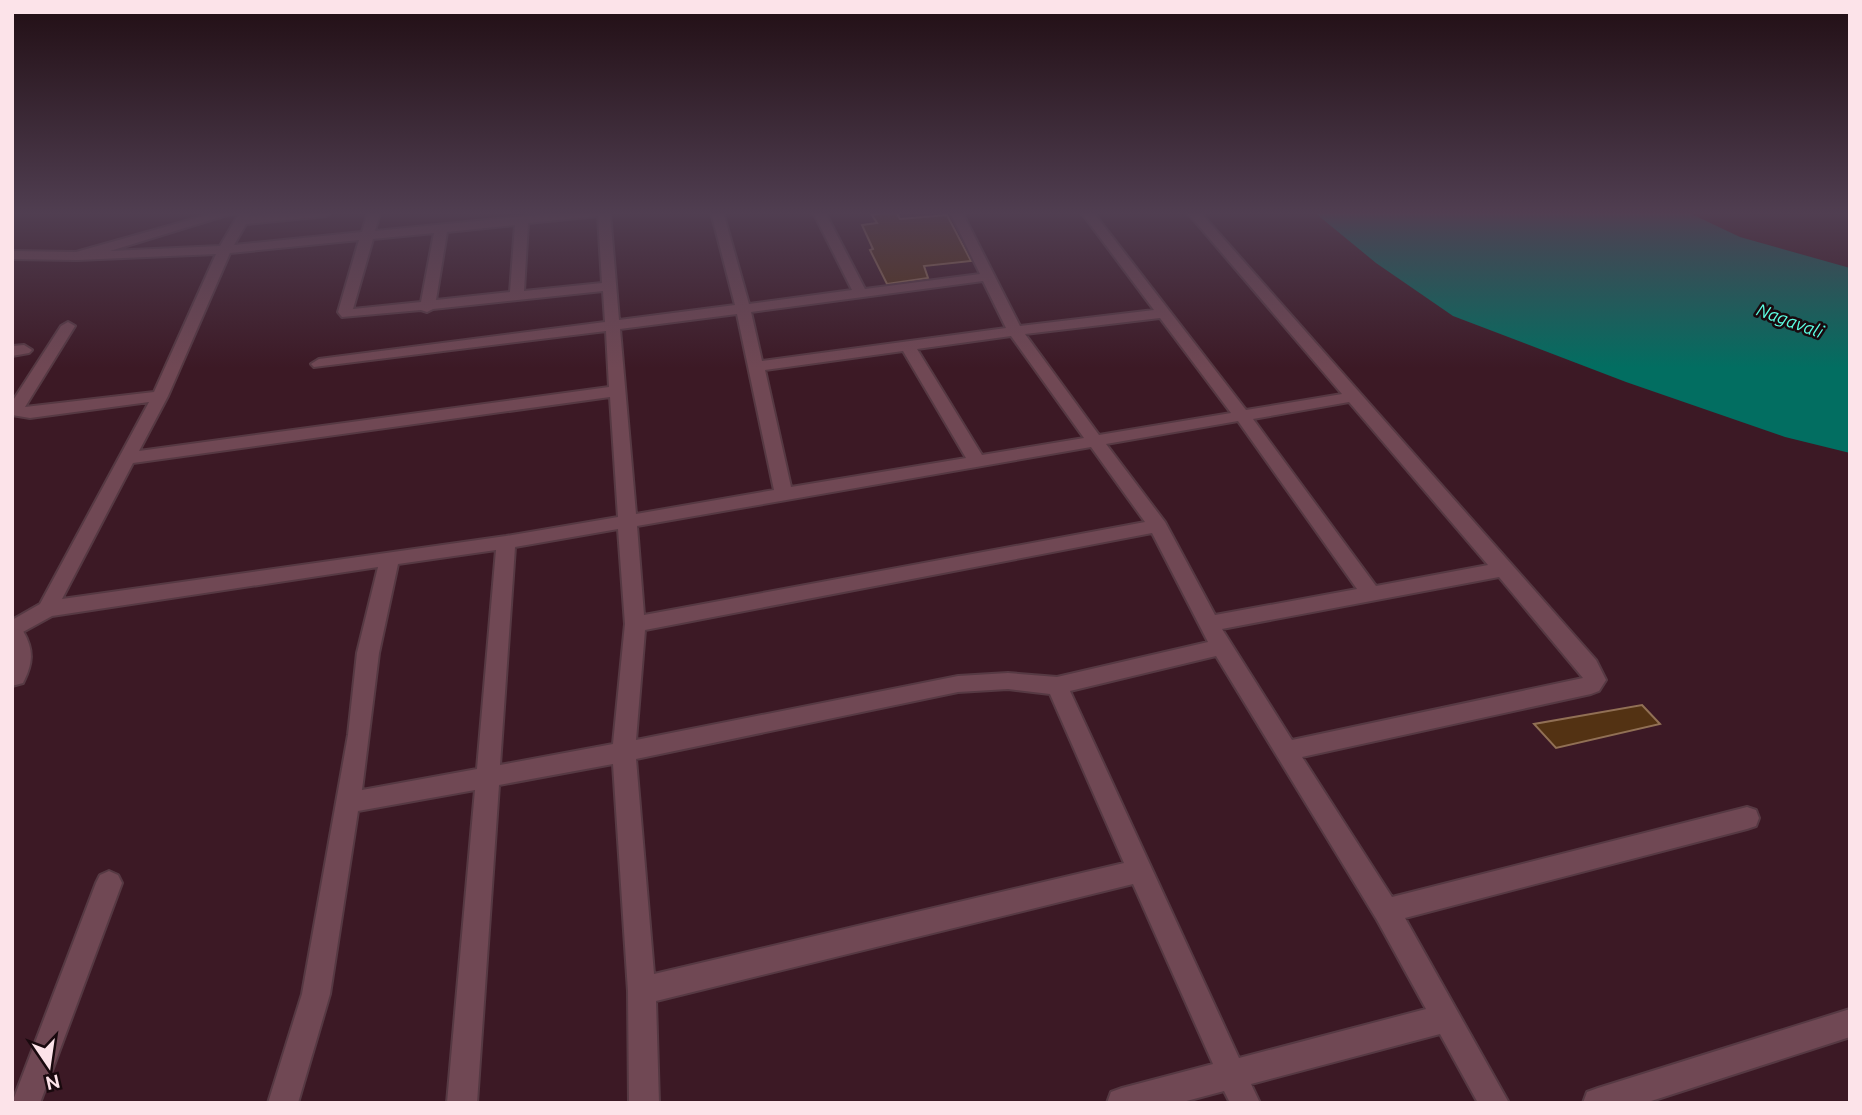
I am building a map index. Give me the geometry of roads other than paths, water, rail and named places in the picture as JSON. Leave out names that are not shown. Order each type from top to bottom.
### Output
[{"type":"main road","points":[[12,639],[17,645],[17,663],[12,674]]},
{"type":"street","points":[[47,610],[160,396],[219,264]]},
{"type":"street","points":[[359,264],[345,312],[356,315],[610,286]]},
{"type":"street","points":[[427,308],[435,264]]},
{"type":"street","points":[[517,297],[519,264]]},
{"type":"street","points":[[608,264],[635,624],[624,752],[642,991],[644,1103]]},
{"type":"street","points":[[731,264],[784,495]]},
{"type":"street","points":[[846,264],[860,292]]},
{"type":"street","points":[[980,264],[1015,331],[1158,526],[1220,648],[1386,911],[1494,1103]]},
{"type":"street","points":[[1127,264],[1371,593]]},
{"type":"street","points":[[1240,264],[1351,397],[1588,666],[1595,680],[1591,685],[1286,751]]},
{"type":"street","points":[[319,364],[986,277]]},
{"type":"street","points":[[756,367],[1164,313]]},
{"type":"street","points":[[68,326],[16,411],[30,412],[160,396]]},
{"type":"street","points":[[907,346],[977,461]]},
{"type":"street","points":[[128,458],[617,391]]},
{"type":"street","points":[[12,630],[47,610],[390,557],[506,542],[1351,397]]},
{"type":"street","points":[[635,624],[1052,548],[1158,526]]},
{"type":"street","points":[[462,1103],[506,542]]},
{"type":"street","points":[[282,1103],[316,994],[348,803],[368,653],[390,557]]},
{"type":"street","points":[[1209,624],[1503,569]]},
{"type":"street","points":[[348,803],[624,752],[958,684],[1008,681],[1057,685],[1220,648]]},
{"type":"street","points":[[1057,685],[1245,1103]]},
{"type":"street","points":[[1386,911],[1747,818]]},
{"type":"street","points":[[642,991],[1140,871]]},
{"type":"street","points":[[25,1103],[110,883]]},
{"type":"street","points":[[1122,1103],[1446,1018]]},
{"type":"street","points":[[1598,1103],[1850,1023]]},
{"type":"water","name":"Nagavali","points":[[1378,264],[1836,264],[1850,268],[1850,453],[1785,437],[1626,382],[1453,316]]}]
